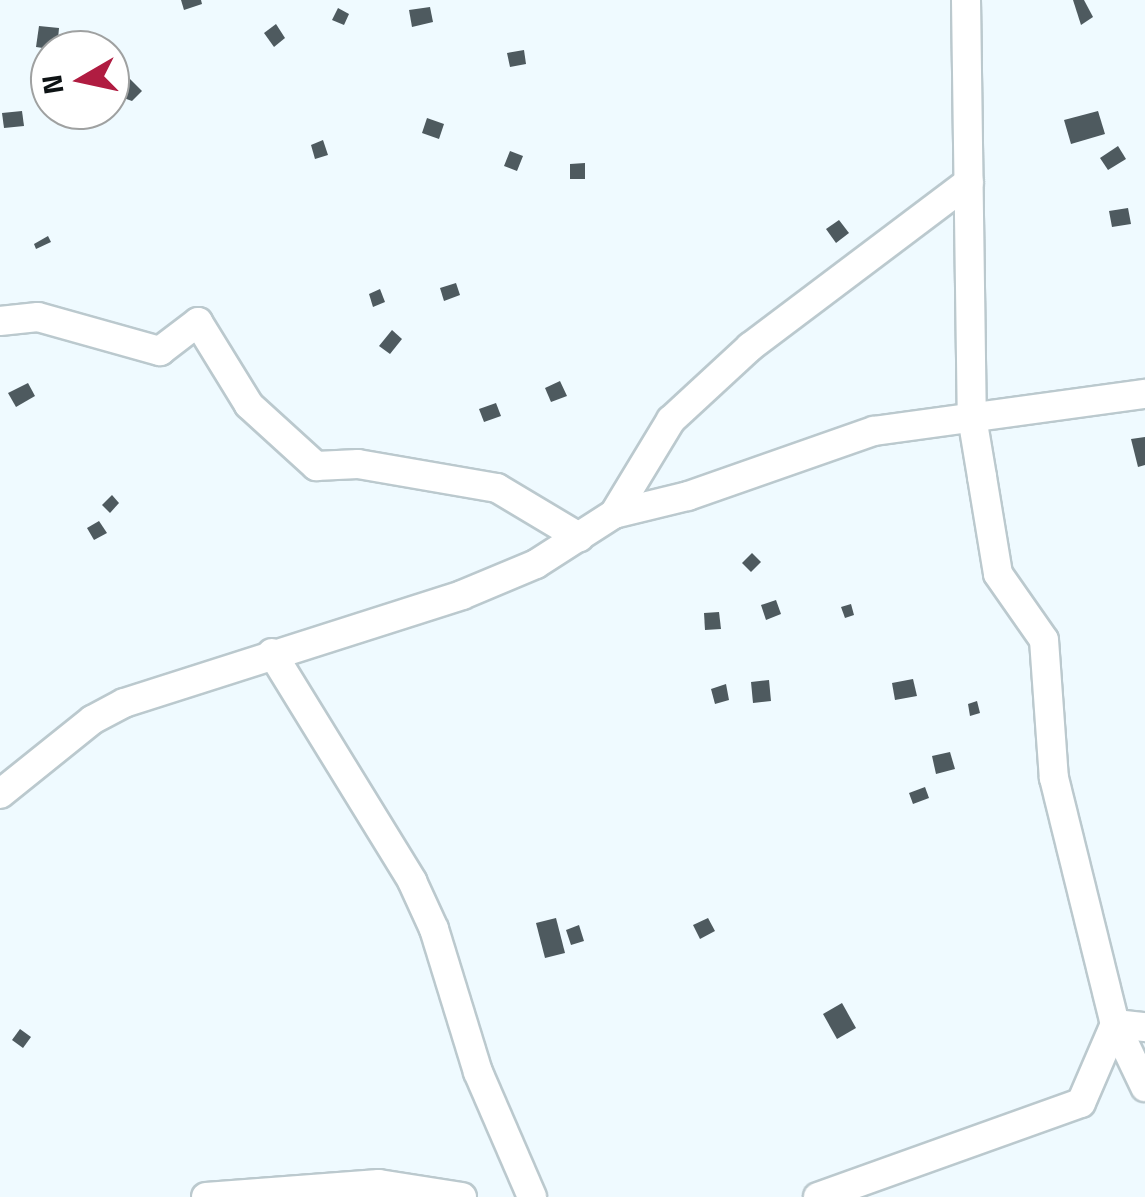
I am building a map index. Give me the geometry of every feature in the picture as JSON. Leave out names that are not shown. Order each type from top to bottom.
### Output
[{"type":"street","points":[[966,0],[972,417],[998,574],[1046,650],[1053,694],[1049,752],[1116,1024],[1145,1088]]},
{"type":"street","points":[[614,514],[671,420],[750,347],[969,182]]},
{"type":"street","points":[[0,320],[38,316],[160,351],[198,322],[249,405],[316,466],[358,464],[497,488],[579,537]]},
{"type":"street","points":[[0,794],[92,720],[124,703],[272,653],[382,626],[536,564],[614,514],[688,496],[874,430],[1145,394]]},
{"type":"street","points":[[272,653],[434,929],[478,1072],[532,1197]]},
{"type":"street","points":[[1116,1024],[1145,1027]]},
{"type":"street","points":[[818,1197],[1081,1104],[1116,1024]]},
{"type":"street","points":[[206,1197],[379,1184],[462,1197]]},
{"type":"building","points":[[181,0],[201,0],[202,4],[184,10]]},
{"type":"building","points":[[1073,0],[1084,0],[1093,17],[1081,25]]},
{"type":"building","points":[[430,7],[433,22],[412,27],[409,10]]},
{"type":"building","points":[[338,8],[349,14],[344,25],[332,20]]},
{"type":"building","points":[[276,24],[285,38],[274,47],[264,33]]},
{"type":"building","points":[[524,50],[526,64],[510,67],[507,53]]},
{"type":"building","points":[[130,79],[142,91],[130,100]]},
{"type":"building","points":[[22,111],[24,126],[4,128],[2,113]]},
{"type":"building","points":[[1098,111],[1105,134],[1071,144],[1064,120]]},
{"type":"building","points":[[427,118],[444,124],[439,139],[422,133]]},
{"type":"building","points":[[323,140],[328,155],[315,159],[311,145]]},
{"type":"building","points":[[1118,146],[1126,159],[1108,170],[1100,158]]},
{"type":"building","points":[[510,151],[523,156],[517,171],[504,166]]},
{"type":"building","points":[[585,163],[585,179],[570,179],[570,164]]},
{"type":"building","points":[[1128,208],[1131,224],[1112,227],[1109,211]]},
{"type":"building","points":[[839,220],[849,233],[836,243],[826,229]]},
{"type":"building","points":[[48,236],[51,242],[36,249],[34,244]]},
{"type":"building","points":[[456,283],[460,295],[444,301],[440,288]]},
{"type":"building","points":[[380,289],[385,302],[373,307],[369,294]]},
{"type":"building","points":[[392,330],[402,339],[390,354],[379,346]]},
{"type":"building","points":[[560,381],[567,396],[551,402],[545,388]]},
{"type":"building","points":[[28,383],[35,396],[16,407],[8,393]]},
{"type":"building","points":[[496,403],[501,416],[484,422],[479,409]]},
{"type":"building","points":[[1145,437],[1145,465],[1138,467],[1131,439]]},
{"type":"building","points":[[112,495],[119,503],[110,513],[102,505]]},
{"type":"building","points":[[99,521],[107,533],[94,540],[87,528]]},
{"type":"building","points":[[752,553],[761,562],[751,572],[742,563]]},
{"type":"building","points":[[776,600],[781,614],[766,620],[761,605]]},
{"type":"building","points":[[851,604],[854,615],[845,618],[841,607]]},
{"type":"building","points":[[719,612],[721,629],[705,630],[704,613]]},
{"type":"building","points":[[913,679],[917,696],[895,700],[892,683]]},
{"type":"building","points":[[769,680],[771,701],[753,703],[751,682]]},
{"type":"building","points":[[726,684],[729,700],[715,704],[711,689]]},
{"type":"building","points":[[977,701],[980,713],[970,716],[968,704]]},
{"type":"building","points":[[950,752],[955,769],[936,774],[932,756]]},
{"type":"building","points":[[925,787],[929,798],[913,804],[909,793]]},
{"type":"building","points":[[556,918],[565,953],[545,958],[536,923]]},
{"type":"building","points":[[708,918],[715,931],[700,939],[693,925]]},
{"type":"building","points":[[579,925],[584,941],[571,945],[566,930]]},
{"type":"building","points":[[842,1003],[856,1028],[837,1039],[823,1014]]},
{"type":"building","points":[[20,1029],[31,1037],[23,1048],[12,1040]]}]
